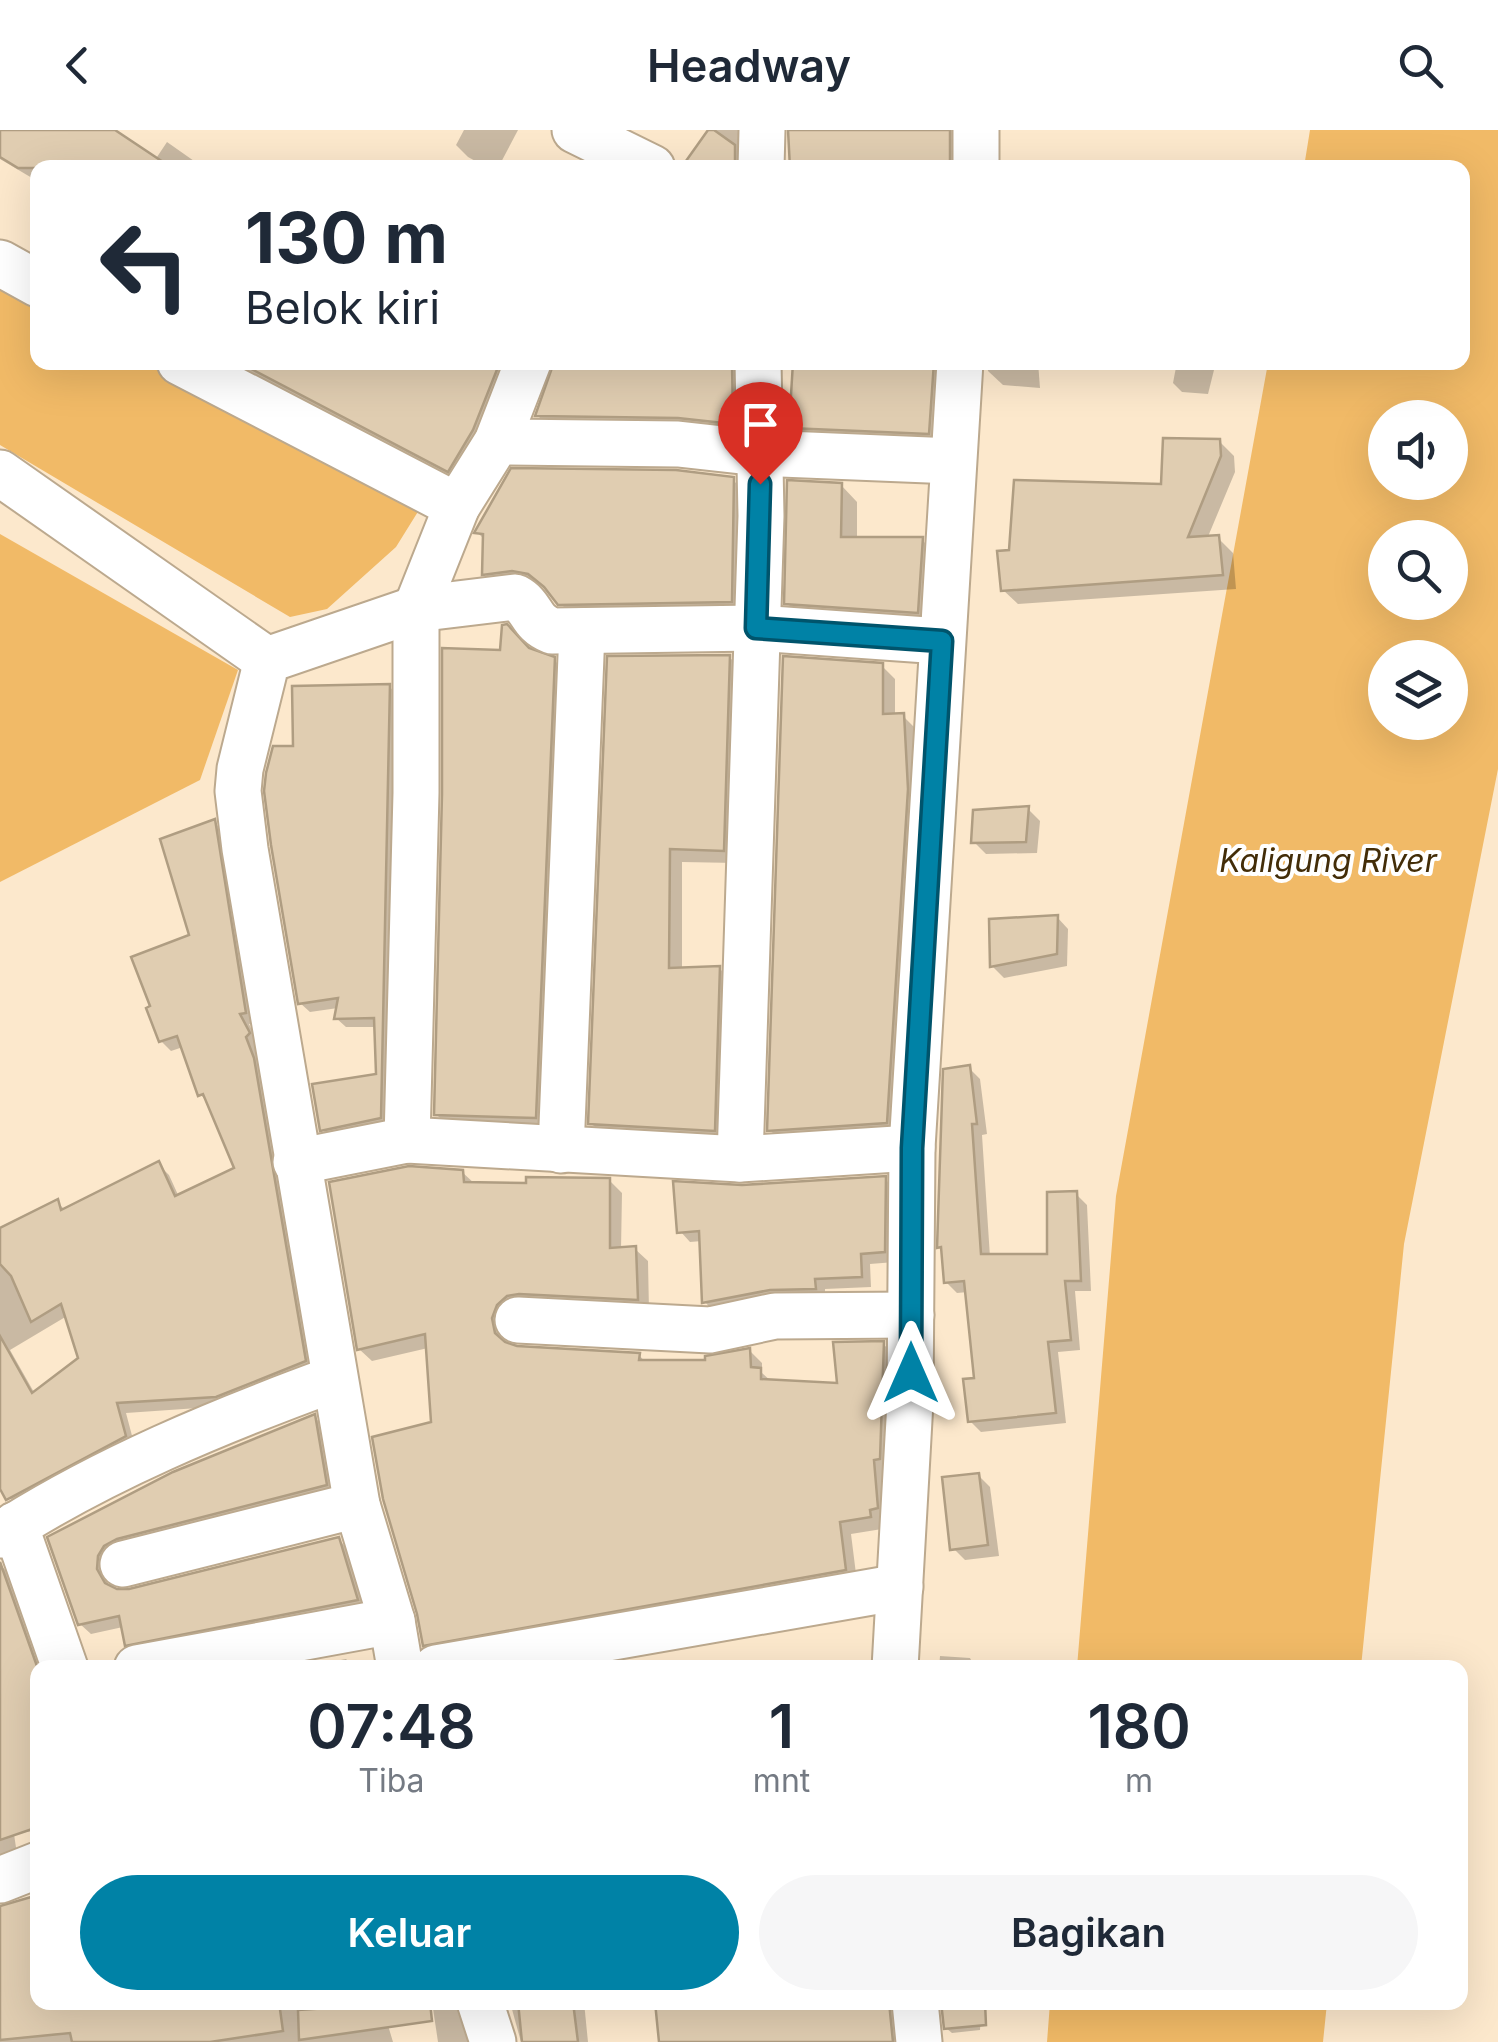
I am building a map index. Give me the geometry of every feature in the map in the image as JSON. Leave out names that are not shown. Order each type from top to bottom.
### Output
[{"type":"street","points":[[575,130],[636,160]]},
{"type":"street","points":[[761,160],[762,130]]},
{"type":"street","points":[[976,130],[976,160]]},
{"type":"street","points":[[0,263],[30,280]]},
{"type":"street","points":[[195,370],[457,506]]},
{"type":"street","points":[[407,1140],[416,812],[416,609],[457,506],[497,442],[525,370]]},
{"type":"street","points":[[740,1160],[760,516],[758,370]]},
{"type":"street","points":[[895,1660],[910,1402],[912,1148],[959,370]]},
{"type":"street","points":[[497,442],[678,444],[759,453],[953,462]]},
{"type":"street","points":[[0,473],[268,660]]},
{"type":"street","points":[[268,660],[416,609],[515,597],[523,601],[538,626],[552,631],[756,628],[942,641]]},
{"type":"street","points":[[561,1150],[582,631]]},
{"type":"street","points":[[268,660],[240,770],[238,791],[245,848],[357,1505],[392,1621],[399,1660]]},
{"type":"street","points":[[296,1162],[407,1140],[740,1160],[912,1148]]},
{"type":"street","points":[[518,1320],[710,1330],[775,1316],[911,1315]]},
{"type":"street","points":[[62,1660],[8,1530],[73,1492],[238,1414],[334,1379]]},
{"type":"street","points":[[124,1564],[357,1505]]},
{"type":"street","points":[[482,1660],[900,1587]]},
{"type":"street","points":[[180,1660],[392,1621]]},
{"type":"street","points":[[0,1880],[30,1867]]},
{"type":"street","points":[[482,2010],[492,2042]]},
{"type":"street","points":[[916,2010],[919,2042]]},
{"type":"water","name":"Kaligung River","points":[[1310,130],[1498,130],[1498,769],[1404,1244],[1362,1660],[1078,1660],[1116,1196],[1267,370],[1470,370],[1470,160],[1305,160]]},
{"type":"water","points":[[0,281],[30,297],[30,370],[169,370],[424,502],[396,547],[327,609],[290,617],[0,445]]},
{"type":"water","points":[[0,534],[238,670],[200,780],[0,882]]},
{"type":"water","points":[[1049,2010],[1326,2010],[1323,2042],[1047,2042]]},
{"type":"building","points":[[0,130],[115,130],[160,160],[30,160],[30,168],[18,168],[0,157]]},
{"type":"building","points":[[708,130],[735,145],[735,160],[687,160]]},
{"type":"building","points":[[788,130],[950,130],[950,160],[790,160]]},
{"type":"building","points":[[253,370],[497,370],[473,430],[448,472]]},
{"type":"building","points":[[551,370],[732,370],[733,424],[678,418],[535,416]]},
{"type":"building","points":[[793,370],[933,370],[929,434],[789,428]]},
{"type":"building","points":[[1163,438],[1220,439],[1221,456],[1188,537],[1219,535],[1223,575],[1001,591],[997,551],[1009,550],[1014,480],[1161,484]]},
{"type":"building","points":[[511,468],[676,470],[734,477],[732,602],[558,605],[528,574],[512,571],[482,575],[483,534],[474,533]]},
{"type":"building","points":[[787,480],[842,483],[841,537],[923,537],[918,613],[784,604]]},
{"type":"building","points":[[507,624],[529,648],[555,657],[536,1118],[434,1115],[442,648],[500,650],[502,625]]},
{"type":"building","points":[[730,655],[724,851],[670,849],[669,968],[720,966],[715,1131],[588,1124],[607,656]]},
{"type":"building","points":[[783,656],[883,663],[883,714],[904,713],[908,789],[887,1123],[767,1131]]},
{"type":"building","points":[[390,684],[381,1118],[320,1131],[312,1084],[376,1074],[374,1018],[334,1019],[338,998],[298,1004],[271,845],[264,791],[266,773],[273,746],[293,746],[292,686]]},
{"type":"building","points":[[1029,806],[1026,842],[971,843],[973,810]]},
{"type":"building","points":[[215,819],[246,1013],[240,1014],[250,1033],[246,1037],[254,1058],[306,1361],[216,1397],[117,1403],[126,1436],[6,1500],[0,1489],[0,1336],[32,1393],[78,1358],[61,1304],[31,1322],[11,1276],[0,1264],[0,1228],[58,1199],[61,1210],[159,1161],[175,1196],[234,1168],[203,1094],[198,1096],[177,1036],[159,1042],[131,957],[189,935],[160,839]]},
{"type":"building","points":[[1058,915],[1057,954],[990,967],[989,919]]},
{"type":"building","points":[[970,1065],[977,1124],[972,1124],[981,1254],[1047,1254],[1047,1192],[1077,1191],[1081,1281],[1065,1281],[1071,1340],[1048,1342],[1056,1413],[968,1422],[963,1379],[974,1378],[964,1281],[944,1283],[941,1247],[937,1248],[943,1069]]},
{"type":"building","points":[[409,1166],[463,1170],[464,1182],[526,1183],[526,1177],[610,1178],[610,1248],[636,1246],[638,1300],[507,1296],[497,1305],[492,1318],[495,1333],[505,1342],[517,1346],[640,1353],[639,1360],[705,1360],[705,1356],[750,1348],[751,1367],[761,1368],[761,1379],[837,1383],[833,1342],[884,1341],[880,1459],[874,1460],[878,1508],[870,1510],[871,1517],[840,1522],[846,1570],[423,1646],[383,1499],[372,1437],[431,1422],[425,1334],[357,1350],[329,1182]]},
{"type":"building","points":[[886,1176],[885,1252],[861,1254],[862,1277],[815,1279],[816,1289],[770,1290],[702,1303],[699,1231],[677,1233],[673,1181],[742,1185]]},
{"type":"building","points":[[315,1414],[327,1485],[117,1539],[104,1546],[97,1569],[105,1583],[129,1589],[339,1537],[358,1600],[125,1646],[119,1616],[78,1625],[47,1537],[173,1472]]},
{"type":"building","points":[[979,1473],[988,1545],[950,1550],[942,1477]]},
{"type":"building","points":[[0,1562],[35,1660],[30,1660],[30,1830],[0,1840]]},
{"type":"building","points":[[30,1897],[30,2010],[280,2010],[283,2031],[210,2042],[72,2042],[70,2033],[0,2040],[0,1906]]},
{"type":"building","points":[[298,2010],[431,2010],[432,2021],[299,2040]]},
{"type":"building","points":[[519,2010],[574,2010],[578,2042],[522,2042]]},
{"type":"building","points":[[656,2010],[890,2010],[893,2042],[659,2042]]},
{"type":"building","points":[[942,2010],[985,2010],[986,2025],[944,2029]]},
{"type":"route","points":[[760,484],[756,628],[942,641],[912,1148],[911,1373]]}]
